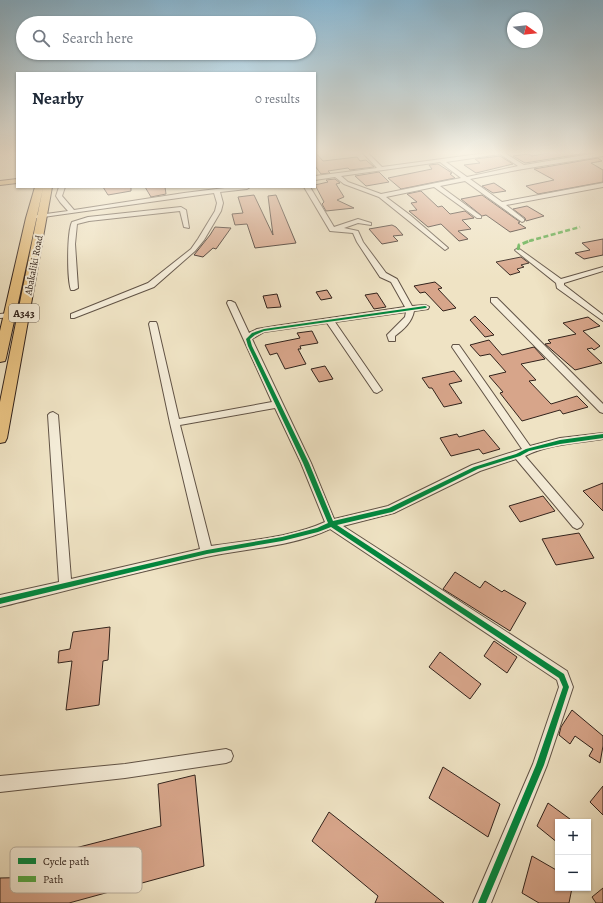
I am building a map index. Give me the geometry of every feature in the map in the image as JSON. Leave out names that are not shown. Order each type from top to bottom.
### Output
[{"type":"highway","name":"Abakaliki Road","points":[[0,358],[5,316],[37,194]]},
{"type":"highway","name":"Abakaliki Road","points":[[0,438],[47,194]]},
{"type":"street","points":[[59,194],[58,196],[62,203],[69,207],[72,211]]},
{"type":"street","points":[[31,218],[192,194]]},
{"type":"street","points":[[74,316],[151,285],[193,250],[205,235],[218,211],[220,203],[218,194]]},
{"type":"street","points":[[311,194],[332,230]]},
{"type":"street","points":[[375,194],[408,216],[445,248]]},
{"type":"street","points":[[380,196],[389,194]]},
{"type":"street","points":[[448,194],[479,217]]},
{"type":"street","points":[[488,194],[522,220]]},
{"type":"street","points":[[502,204],[554,194]]},
{"type":"street","points":[[162,198],[162,210]]},
{"type":"street","points":[[74,288],[72,239],[74,223],[88,219],[162,210],[183,210],[187,227]]},
{"type":"street","points":[[332,230],[358,222],[369,224]]},
{"type":"street","points":[[332,230],[348,230],[356,232],[360,242],[384,275],[394,280],[410,310],[409,317],[400,328],[391,335],[392,339]]},
{"type":"street","points":[[518,250],[560,282],[560,286],[603,320]]},
{"type":"street","points":[[560,282],[603,269]]},
{"type":"street","points":[[494,300],[603,410]]},
{"type":"street","points":[[231,303],[306,463],[331,524],[562,676],[566,687],[540,765],[482,903]]},
{"type":"street","points":[[248,339],[252,334],[257,332],[425,307]]},
{"type":"street","points":[[330,321],[377,390]]},
{"type":"street","points":[[153,324],[175,423],[207,552]]},
{"type":"street","points":[[456,346],[524,453],[577,524]]},
{"type":"street","points":[[175,423],[278,404]]},
{"type":"street","points":[[52,415],[65,585]]},
{"type":"street","points":[[0,601],[207,552],[282,539],[318,530],[331,524],[390,510],[476,468],[560,442],[603,436]]},
{"type":"street","points":[[0,784],[125,770],[226,756]]},
{"type":"building","points":[[149,194],[165,194],[151,197]]},
{"type":"building","points":[[320,194],[342,194],[344,197],[337,200],[354,208],[326,211],[322,204],[324,202]]},
{"type":"building","points":[[407,194],[424,194],[438,207],[442,206],[450,214],[465,211],[474,218],[462,220],[471,229],[458,231],[468,239],[459,241],[441,224],[428,227],[409,211],[417,210],[411,203],[417,202]]},
{"type":"building","points":[[254,195],[273,235],[268,196],[276,195],[296,243],[255,248],[247,224],[235,225],[232,214],[243,213],[238,197]]},
{"type":"building","points":[[482,195],[520,222],[518,223],[526,228],[510,232],[486,215],[482,216],[461,199]]},
{"type":"building","points":[[527,206],[544,216],[526,221],[525,218],[513,209]]},
{"type":"building","points":[[392,225],[396,227],[403,235],[393,236],[398,241],[382,244],[369,229]]},
{"type":"building","points":[[215,227],[231,228],[216,249],[213,248],[203,257],[194,255],[210,235]]},
{"type":"building","points":[[603,239],[603,255],[584,259],[575,253],[590,250],[582,243]]},
{"type":"building","points":[[521,257],[529,263],[521,265],[524,267],[517,269],[520,272],[510,275],[496,262]]},
{"type":"building","points":[[435,282],[442,288],[438,289],[456,308],[443,311],[425,292],[420,293],[414,286]]},
{"type":"building","points":[[327,290],[332,298],[321,300],[316,292]]},
{"type":"building","points":[[377,293],[386,307],[374,309],[365,295]]},
{"type":"building","points":[[277,294],[281,307],[267,308],[263,296]]},
{"type":"building","points":[[475,316],[494,335],[485,337],[470,320]]},
{"type":"building","points":[[588,317],[600,326],[583,331],[600,346],[594,350],[592,348],[587,349],[602,363],[575,370],[545,344],[551,343],[548,340],[576,334],[563,323]]},
{"type":"building","points":[[312,331],[318,343],[300,346],[301,349],[298,349],[306,364],[285,369],[277,353],[270,355],[265,345],[300,338],[297,333]]},
{"type":"building","points":[[489,340],[502,355],[534,347],[545,359],[521,364],[536,380],[529,381],[551,404],[577,396],[588,407],[563,414],[560,410],[522,421],[500,393],[503,392],[489,376],[506,372],[490,354],[480,356],[470,345]]},
{"type":"building","points":[[325,366],[333,379],[319,382],[311,369]]},
{"type":"building","points":[[454,371],[462,381],[449,384],[462,403],[444,407],[432,388],[429,388],[422,378]]},
{"type":"building","points":[[484,430],[500,449],[483,454],[479,449],[451,456],[440,438],[457,434],[459,437]]},
{"type":"building","points":[[603,483],[603,511],[583,491]]},
{"type":"building","points":[[543,496],[555,511],[520,522],[509,506]]},
{"type":"building","points":[[579,533],[594,558],[556,565],[542,539]]},
{"type":"building","points":[[455,572],[480,588],[485,581],[502,592],[504,590],[526,603],[510,631],[443,589]]},
{"type":"building","points":[[110,627],[108,660],[103,661],[99,705],[66,710],[72,661],[58,663],[59,651],[70,649],[73,632]]},
{"type":"building","points":[[494,641],[517,657],[507,673],[484,656]]},
{"type":"building","points":[[440,652],[481,684],[470,699],[429,667]]},
{"type":"building","points":[[572,710],[603,736],[600,763],[589,756],[593,749],[575,736],[570,744],[559,735],[561,727]]},
{"type":"building","points":[[443,767],[500,804],[488,837],[429,798]]},
{"type":"building","points":[[195,775],[204,866],[142,883],[142,847],[79,847],[161,826],[158,784]]},
{"type":"building","points":[[603,786],[603,815],[590,802]]},
{"type":"building","points":[[548,803],[570,819],[555,819],[555,841],[537,826]]},
{"type":"building","points":[[329,812],[444,903],[375,903],[378,896],[312,841]]},
{"type":"building","points":[[532,856],[555,869],[555,891],[571,891],[569,903],[539,903],[522,893]]},
{"type":"building","points":[[0,878],[10,878],[10,893],[105,893],[69,903],[0,903]]},
{"type":"building","points":[[603,888],[603,903],[596,903],[592,897]]},
{"type":"marked path","points":[[518,250],[519,245],[527,242],[580,227]]},
{"type":"cycle path","points":[[425,307],[267,329],[253,334],[248,339],[306,463],[331,524],[562,676],[566,687],[540,765],[482,903]]},
{"type":"cycle path","points":[[0,601],[207,552],[282,539],[318,530],[331,524],[390,510],[476,468],[518,455],[528,450],[560,442],[603,436]]}]
